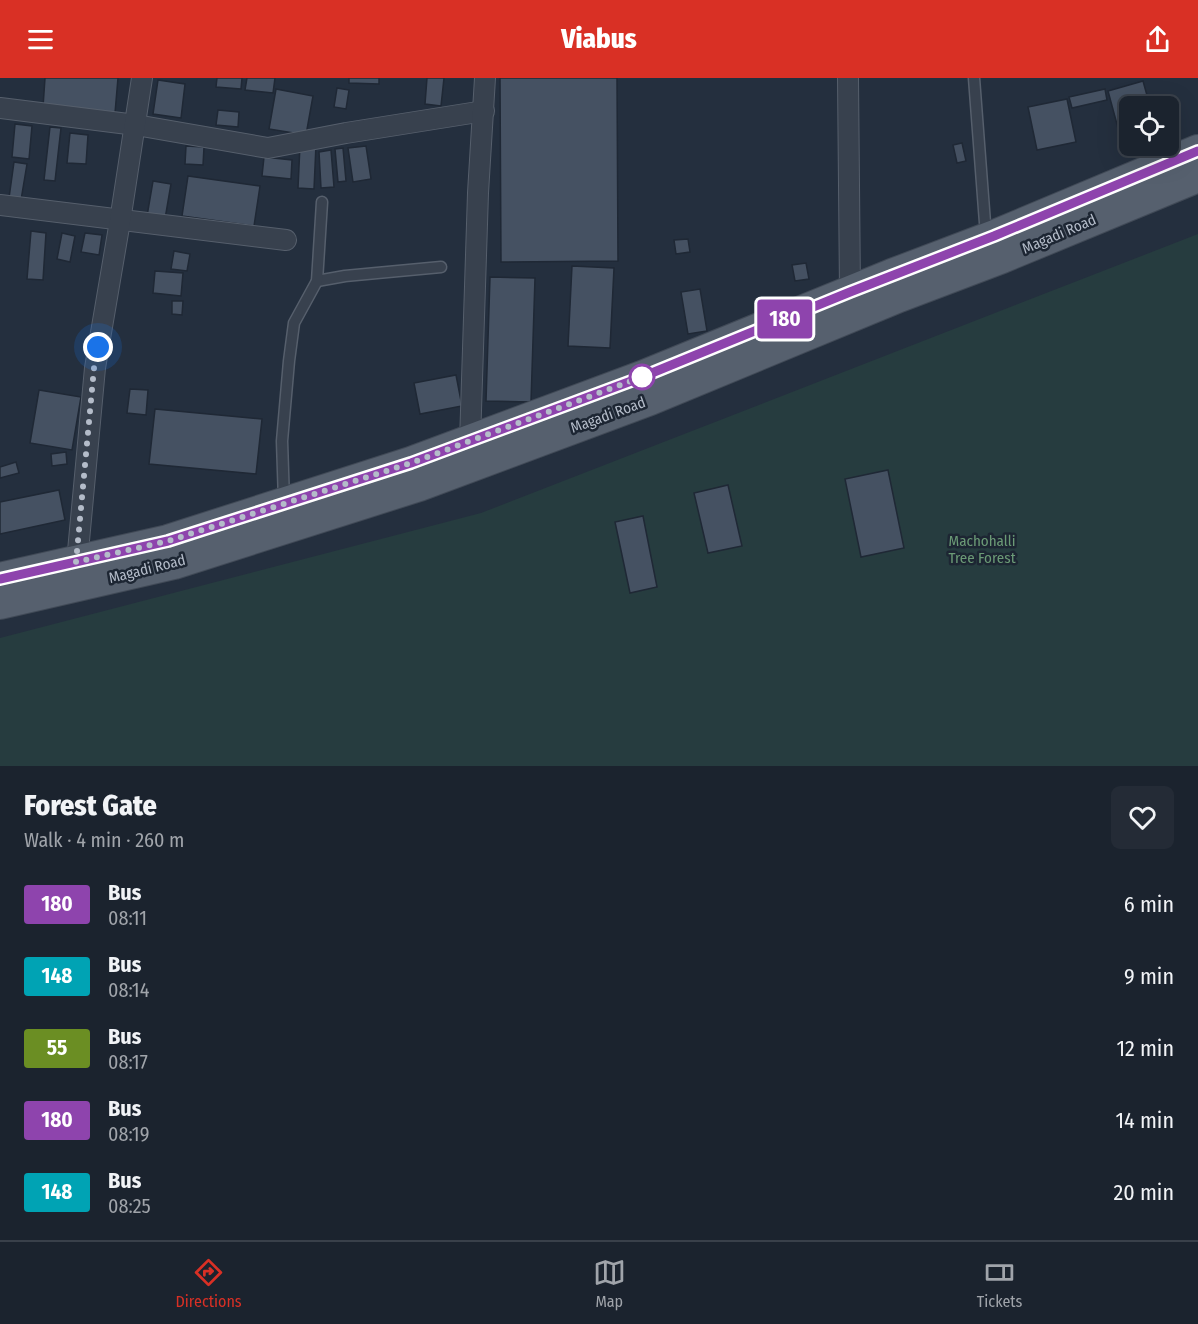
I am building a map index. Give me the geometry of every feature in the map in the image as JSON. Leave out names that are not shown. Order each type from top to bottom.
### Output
[{"type":"main road","name":"Magadi Road","points":[[0,579],[168,541],[470,442],[642,377],[1198,151]]},
{"type":"main road","name":"Magadi Road","points":[[0,603],[174,563],[418,485],[650,399],[1198,176]]},
{"type":"street","points":[[76,562],[94,368],[142,78]]},
{"type":"street","points":[[470,442],[484,78]]},
{"type":"street","points":[[848,78],[850,292]]},
{"type":"street","points":[[0,108],[136,125],[268,148],[484,111]]},
{"type":"street","points":[[0,206],[286,240]]},
{"type":"lane","points":[[974,78],[986,239]]},
{"type":"lane","points":[[284,504],[282,441],[294,323],[317,281],[322,202]]},
{"type":"lane","points":[[317,281],[345,276],[441,267]]},
{"type":"green space","name":"Machohalli Tree Forest","points":[[1198,234],[1198,766],[0,766],[0,638],[481,513]]},
{"type":"building","points":[[45,78],[118,78],[115,113],[43,107]]},
{"type":"building","points":[[217,78],[242,78],[241,89],[216,87]]},
{"type":"building","points":[[247,78],[275,78],[273,93],[245,90]]},
{"type":"building","points":[[349,78],[379,78],[379,84],[349,83]]},
{"type":"building","points":[[427,78],[444,78],[441,106],[425,104]]},
{"type":"building","points":[[500,78],[617,78],[618,261],[501,262]]},
{"type":"building","points":[[158,80],[185,84],[181,118],[153,114]]},
{"type":"building","points":[[1143,81],[1147,96],[1119,96],[1119,132],[1108,91]]},
{"type":"building","points":[[337,88],[349,90],[346,109],[334,107]]},
{"type":"building","points":[[276,89],[313,96],[306,135],[269,129]]},
{"type":"building","points":[[1105,89],[1107,100],[1072,108],[1069,97]]},
{"type":"building","points":[[1067,99],[1076,142],[1037,150],[1028,107]]},
{"type":"building","points":[[218,110],[239,112],[238,127],[216,125]]},
{"type":"building","points":[[15,124],[32,126],[29,159],[12,157]]},
{"type":"building","points":[[50,127],[61,128],[55,181],[44,180]]},
{"type":"building","points":[[70,133],[88,135],[86,164],[67,163]]},
{"type":"building","points":[[962,143],[966,161],[957,163],[953,145]]},
{"type":"building","points":[[300,145],[316,145],[314,189],[298,188]]},
{"type":"building","points":[[186,146],[204,147],[203,165],[185,164]]},
{"type":"building","points":[[366,146],[371,179],[353,182],[348,148]]},
{"type":"building","points":[[343,148],[346,181],[338,182],[335,149]]},
{"type":"building","points":[[331,150],[334,187],[321,188],[319,152]]},
{"type":"building","points":[[264,157],[292,160],[291,179],[262,176]]},
{"type":"building","points":[[14,162],[27,164],[21,200],[9,198]]},
{"type":"building","points":[[188,176],[260,186],[254,226],[182,216]]},
{"type":"building","points":[[153,181],[171,184],[165,219],[147,216]]},
{"type":"building","points":[[31,231],[46,233],[43,280],[27,279]]},
{"type":"building","points":[[62,233],[75,236],[70,262],[57,259]]},
{"type":"building","points":[[85,233],[102,235],[99,255],[81,252]]},
{"type":"building","points":[[688,239],[690,252],[676,254],[674,240]]},
{"type":"building","points":[[174,251],[190,254],[187,271],[171,269]]},
{"type":"building","points":[[806,263],[809,279],[795,281],[792,265]]},
{"type":"building","points":[[572,266],[614,268],[610,348],[568,346]]},
{"type":"building","points":[[155,271],[183,273],[181,296],[153,293]]},
{"type":"building","points":[[490,277],[535,278],[531,402],[486,401]]},
{"type":"building","points":[[700,289],[707,331],[688,334],[681,292]]},
{"type":"building","points":[[172,301],[183,301],[182,315],[172,314]]},
{"type":"building","points":[[456,375],[462,406],[420,414],[414,383]]},
{"type":"building","points":[[130,389],[148,390],[146,415],[127,413]]},
{"type":"building","points":[[39,390],[81,397],[72,450],[30,443]]},
{"type":"building","points":[[155,409],[262,419],[256,474],[149,464]]},
{"type":"building","points":[[66,452],[67,464],[52,466],[51,454]]},
{"type":"building","points":[[16,462],[19,473],[0,478],[0,467]]},
{"type":"building","points":[[888,470],[904,548],[861,557],[845,479]]},
{"type":"building","points":[[728,485],[742,546],[708,553],[694,493]]},
{"type":"building","points":[[59,490],[65,520],[0,534],[0,502]]},
{"type":"building","points":[[643,516],[657,587],[630,593],[615,522]]},
{"type":"bus line","name":"180","points":[[0,579],[168,541],[411,463],[642,377],[994,236],[1198,151]]},
{"type":"route","points":[[98,347],[94,368],[76,562],[168,541],[411,463],[642,377]]}]
